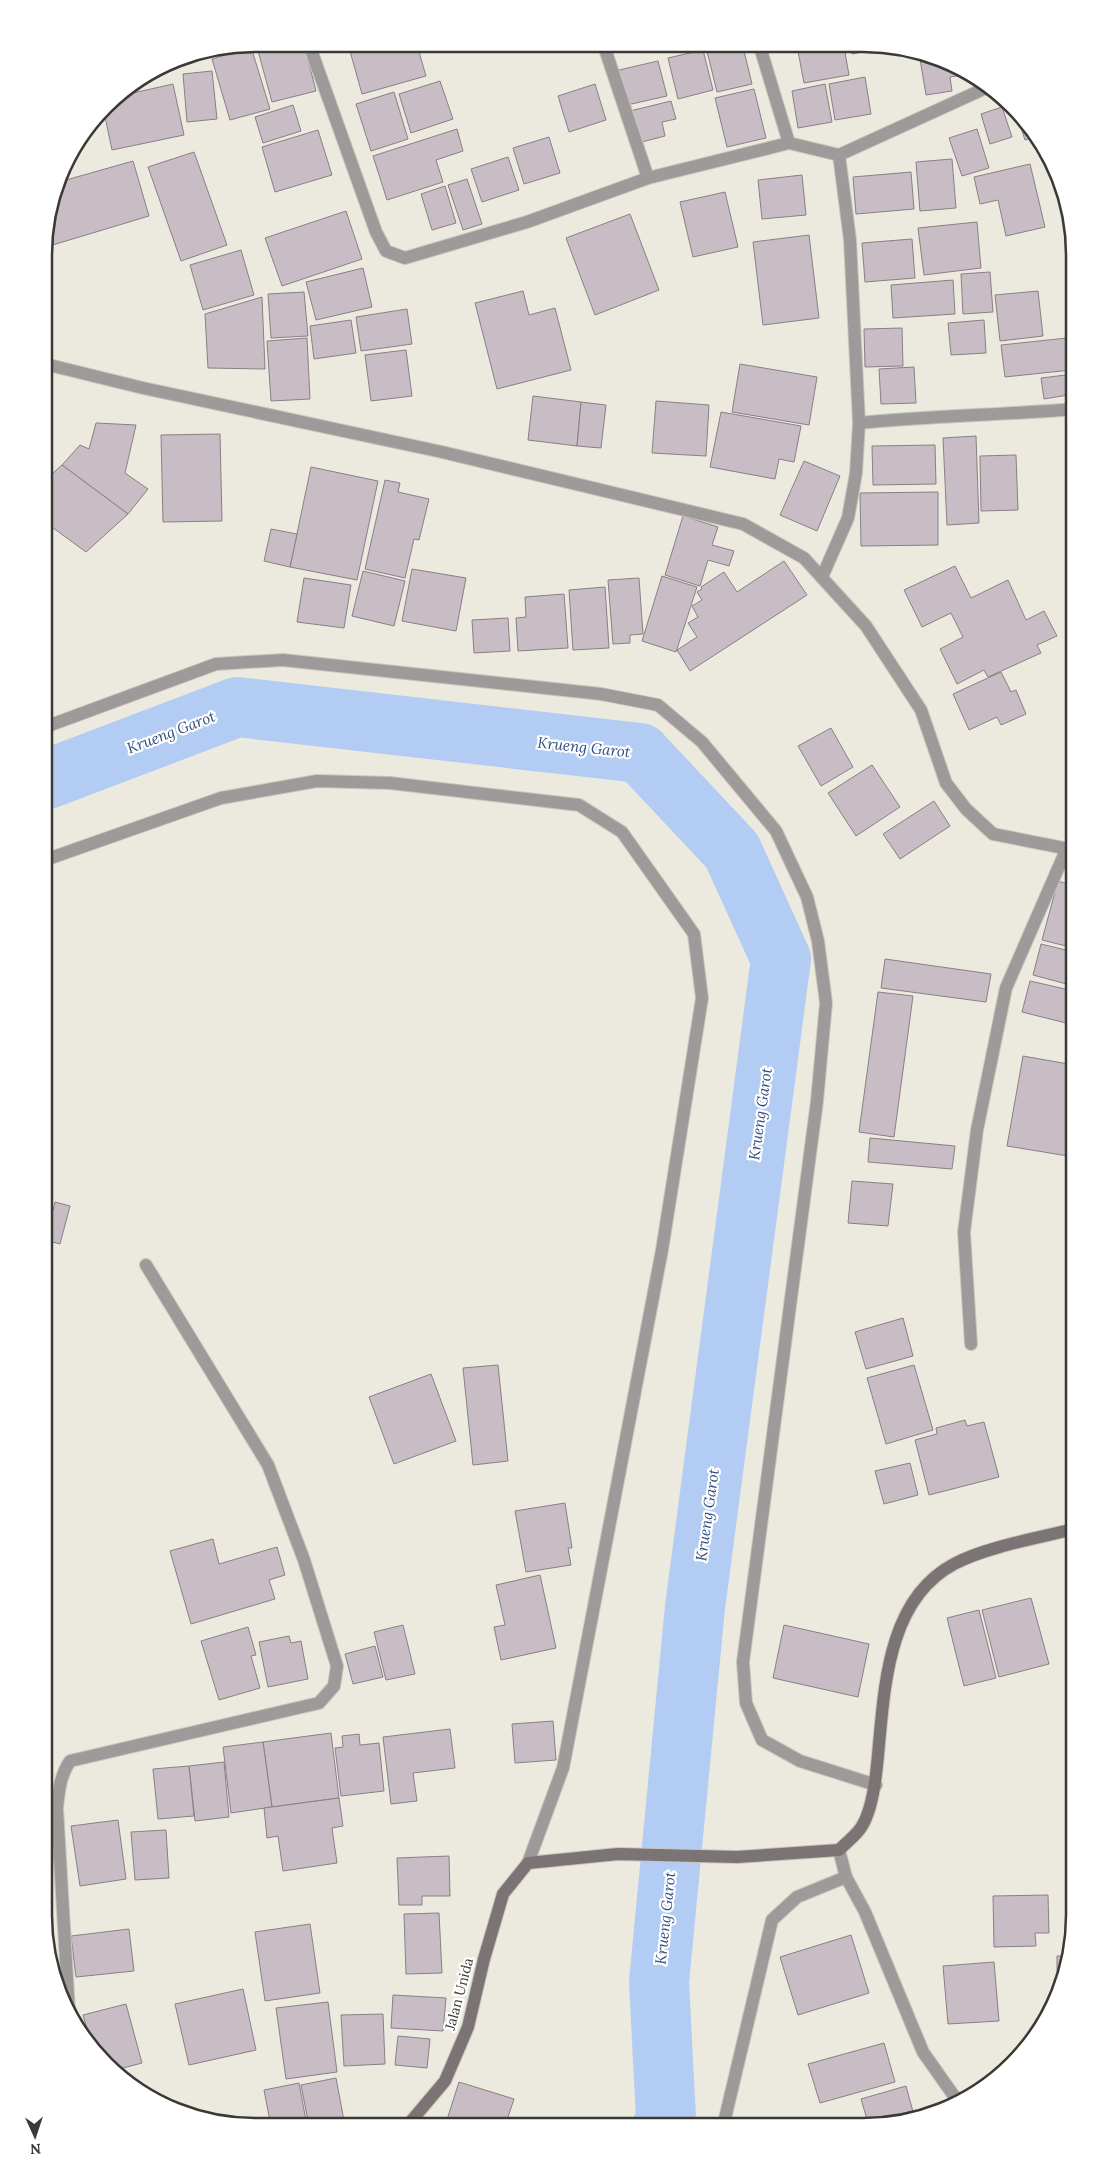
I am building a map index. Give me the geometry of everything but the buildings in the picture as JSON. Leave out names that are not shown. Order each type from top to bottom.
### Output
[{"type":"street","points":[[312,52],[376,232],[386,251],[405,258],[527,222],[648,178],[789,143],[839,155],[980,90]]},
{"type":"street","points":[[606,52],[648,178]]},
{"type":"street","points":[[762,52],[789,143]]},
{"type":"street","points":[[822,578],[848,518],[856,473],[859,423],[850,240],[839,155]]},
{"type":"street","points":[[52,366],[143,388],[442,452],[743,524],[804,558],[866,626],[921,710],[946,783],[966,810],[993,834],[1066,848]]},
{"type":"street","points":[[859,423],[922,417],[987,416],[1066,410]]},
{"type":"street","points":[[52,723],[216,664],[274,661],[601,694],[658,705],[702,742],[776,831],[807,897],[818,941],[826,1003],[817,1102],[743,1662],[746,1703],[762,1740],[800,1761],[876,1785]]},
{"type":"street","points":[[52,858],[221,798],[316,780],[390,783],[579,805],[622,832],[694,934],[702,998],[662,1250],[563,1768],[528,1863],[618,1854],[737,1857],[839,1850],[861,1828],[876,1785],[882,1713],[896,1634],[911,1605],[928,1582],[955,1564],[1012,1544],[1066,1531]]},
{"type":"street","points":[[972,1344],[966,1293],[964,1232],[977,1130],[1006,988],[1066,860]]},
{"type":"street","points":[[68,1993],[57,1808],[59,1784],[63,1772],[70,1761],[320,1702],[334,1686],[337,1666],[304,1560],[268,1465],[146,1265]]},
{"type":"street","points":[[839,1850],[846,1878],[865,1912],[923,2052],[955,2097]]},
{"type":"street","name":"Jalan Unida","points":[[414,2118],[445,2081],[468,2027],[484,1959],[503,1894],[528,1863]]},
{"type":"street","points":[[725,2118],[772,1920],[797,1897],[846,1878]]},
{"type":"waterway","name":"Krueng Garot","points":[[52,777],[237,707],[640,753],[732,851],[781,959],[695,1607],[659,1982],[666,2118]]}]
